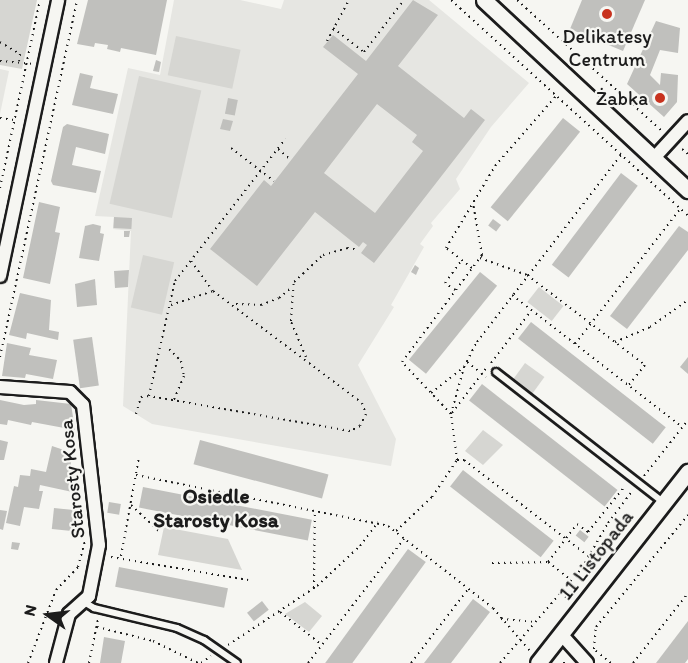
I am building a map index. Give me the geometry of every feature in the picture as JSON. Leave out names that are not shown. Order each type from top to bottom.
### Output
[{"type":"street","points":[[0,276],[4,236],[58,0]]},
{"type":"street","points":[[483,0],[688,190]]},
{"type":"street","points":[[654,158],[688,121]]},
{"type":"street","name":"Starosty Kosa","points":[[0,387],[70,392],[83,405],[100,536],[91,590],[84,602],[67,620],[56,663]]},
{"type":"street","name":"11 Listopada","points":[[538,663],[688,472]]},
{"type":"street","points":[[561,634],[587,663]]},
{"type":"lane","points":[[496,372],[664,503]]},
{"type":"lane","points":[[84,602],[101,610],[177,628],[237,663]]},
{"type":"path","points":[[0,188],[40,0]]},
{"type":"path","points":[[0,357],[76,0]]},
{"type":"path","points":[[327,41],[349,0]]},
{"type":"path","points":[[333,28],[364,52],[404,0]]},
{"type":"path","points":[[451,0],[688,216]]},
{"type":"path","points":[[517,0],[688,154]]},
{"type":"path","points":[[0,42],[20,54],[19,61],[0,61]]},
{"type":"path","points":[[472,268],[446,248],[495,166],[556,96]]},
{"type":"path","points":[[0,118],[14,120]]},
{"type":"path","points":[[149,396],[175,281],[285,139]]},
{"type":"path","points":[[231,148],[274,181]]},
{"type":"path","points":[[278,149],[291,160]]},
{"type":"path","points":[[396,531],[432,497],[458,460],[451,414],[464,367],[477,342],[622,154]]},
{"type":"path","points":[[451,414],[402,362],[480,258],[473,203]]},
{"type":"path","points":[[575,345],[680,209]]},
{"type":"path","points":[[235,304],[261,305],[279,298],[293,286],[303,270],[323,255],[347,249],[359,250]]},
{"type":"path","points":[[480,258],[527,276],[645,365],[628,386]]},
{"type":"path","points":[[455,290],[445,283],[462,260]]},
{"type":"path","points":[[136,414],[141,398],[149,396],[355,430],[365,420],[365,406],[235,304],[213,291],[191,261]]},
{"type":"path","points":[[293,286],[291,321],[308,360]]},
{"type":"path","points":[[170,306],[213,291]]},
{"type":"path","points":[[512,296],[682,427]]},
{"type":"path","points":[[615,342],[650,327],[688,300]]},
{"type":"path","points":[[169,349],[181,361],[184,376],[174,400]]},
{"type":"path","points":[[430,393],[464,367]]},
{"type":"path","points":[[500,663],[571,580],[639,483],[688,420]]},
{"type":"path","points":[[121,556],[140,456]]},
{"type":"path","points":[[458,460],[464,460],[588,556]]},
{"type":"path","points":[[136,476],[378,522],[396,531],[469,588],[501,619],[518,641]]},
{"type":"path","points":[[548,562],[577,524],[588,532],[625,485]]},
{"type":"path","points":[[130,505],[161,533]]},
{"type":"path","points":[[314,588],[315,510]]},
{"type":"path","points":[[611,663],[594,649],[596,627],[688,516]]},
{"type":"path","points":[[96,626],[153,641],[199,663],[314,588],[360,546],[378,522]]},
{"type":"path","points":[[28,663],[56,590],[78,567],[85,537]]},
{"type":"path","points":[[308,663],[404,538]]},
{"type":"path","points":[[110,566],[112,555],[248,580]]},
{"type":"path","points":[[492,563],[548,562],[571,580]]},
{"type":"path","points":[[411,663],[469,588]]},
{"type":"path","points":[[633,663],[688,592]]},
{"type":"path","points":[[89,663],[101,610]]},
{"type":"path","points":[[279,611],[322,645]]},
{"type":"path","points":[[501,619],[534,622]]},
{"type":"shaded area","points":[[0,0],[37,0],[22,69],[0,65]]},
{"type":"shaded area","points":[[174,0],[240,0],[281,9],[284,0],[429,0],[529,83],[491,127],[456,179],[460,189],[431,223],[433,226],[420,244],[424,247],[391,305],[394,307],[358,365],[396,439],[391,466],[152,424],[123,406],[131,231],[113,229],[114,217],[95,216],[128,68],[160,75]]},
{"type":"shaded area","points":[[176,36],[241,50],[232,89],[168,75]]},
{"type":"shaded area","points":[[0,69],[9,71],[0,114]]},
{"type":"shaded area","points":[[139,76],[201,90],[172,218],[110,204]]},
{"type":"shaded area","points":[[143,255],[174,262],[162,315],[131,308]]},
{"type":"shaded area","points":[[539,287],[563,306],[552,321],[527,302]]},
{"type":"shaded area","points":[[525,363],[544,377],[532,394],[513,380]]},
{"type":"shaded area","points":[[483,430],[503,445],[483,465],[465,451]]},
{"type":"shaded area","points":[[164,527],[228,539],[242,570],[158,555]]},
{"type":"shaded area","points":[[305,602],[322,616],[309,632],[285,614]]},
{"type":"building","points":[[88,0],[167,0],[156,55],[121,48],[120,52],[107,49],[108,45],[95,43],[94,47],[77,44]]},
{"type":"building","points":[[413,0],[438,15],[398,66],[464,118],[471,109],[485,120],[374,263],[361,253],[367,245],[363,242],[359,247],[315,212],[257,286],[210,249],[264,180],[271,186],[358,74],[323,47],[333,35],[366,61]],"holes":[[[377,104],[417,135],[412,142],[423,151],[375,213],[324,173]]]},
{"type":"building","name":"Delikatesy Centrum","points":[[582,0],[645,0],[623,51],[570,29]]},
{"type":"building","points":[[656,21],[680,28],[678,53],[660,50],[650,75],[660,85],[661,73],[678,75],[677,102],[664,117],[627,84]]},
{"type":"building","points":[[156,60],[161,62],[159,72],[153,71]]},
{"type":"building","points":[[80,73],[93,76],[90,88],[118,94],[113,114],[72,105]]},
{"type":"building","points":[[228,98],[238,100],[235,116],[225,114]]},
{"type":"building","points":[[563,118],[580,132],[508,221],[491,207]]},
{"type":"building","points":[[223,119],[233,121],[230,131],[220,129]]},
{"type":"building","points":[[67,124],[109,134],[105,154],[76,147],[72,165],[101,171],[96,193],[53,185],[51,181],[63,127]]},
{"type":"building","points":[[621,173],[638,186],[569,277],[552,265]]},
{"type":"building","points":[[39,202],[60,207],[55,232],[60,233],[50,284],[23,278]]},
{"type":"building","points":[[114,217],[132,218],[131,229],[113,228]]},
{"type":"building","points":[[493,219],[501,225],[496,231],[488,225]]},
{"type":"building","points":[[93,224],[101,226],[100,233],[104,234],[99,261],[79,258],[85,226]]},
{"type":"building","points":[[679,226],[688,232],[688,250],[627,329],[610,316]]},
{"type":"building","points":[[124,231],[130,231],[129,237],[124,237]]},
{"type":"building","points":[[415,265],[419,268],[416,275],[411,272]]},
{"type":"building","points":[[129,270],[128,287],[115,288],[114,271]]},
{"type":"building","points":[[480,272],[497,286],[426,374],[409,360]]},
{"type":"building","points":[[95,279],[97,305],[77,307],[75,284]]},
{"type":"building","points":[[20,293],[51,300],[49,330],[59,332],[58,340],[27,333],[26,339],[9,335]]},
{"type":"building","points":[[531,322],[666,427],[653,444],[518,339]]},
{"type":"building","points":[[92,337],[99,386],[80,388],[73,340]]},
{"type":"building","points":[[7,343],[31,348],[29,355],[57,360],[53,379],[26,374],[25,378],[2,376]]},
{"type":"building","points":[[688,357],[688,374],[680,367]]},
{"type":"building","points":[[482,384],[618,490],[605,506],[469,401]]},
{"type":"building","points":[[0,400],[24,405],[36,404],[36,400],[71,404],[75,430],[8,420],[7,425],[0,424]]},
{"type":"building","points":[[0,440],[8,442],[4,460],[0,460]]},
{"type":"building","points":[[200,440],[328,474],[322,499],[194,464]]},
{"type":"building","points":[[52,446],[73,453],[68,477],[79,479],[77,493],[40,485],[39,491],[43,491],[39,509],[24,507],[20,526],[6,523],[14,486],[18,487],[20,475],[30,476],[31,469],[46,472]]},
{"type":"building","points":[[463,470],[554,541],[541,557],[450,487]]},
{"type":"building","points":[[143,487],[312,520],[308,540],[139,508]]},
{"type":"building","points":[[109,502],[121,504],[119,515],[107,513]]},
{"type":"building","points":[[54,508],[74,510],[72,531],[52,529]]},
{"type":"building","points":[[0,510],[7,511],[3,530],[0,529]]},
{"type":"building","points":[[580,530],[589,537],[584,542],[576,536]]},
{"type":"building","points":[[12,542],[20,543],[18,550],[11,549]]},
{"type":"building","points":[[408,549],[426,562],[352,663],[325,663]]},
{"type":"building","points":[[119,567],[228,588],[224,608],[115,587]]},
{"type":"building","points":[[473,599],[490,612],[451,663],[424,663]]},
{"type":"building","points":[[262,601],[269,610],[254,621],[247,613]]},
{"type":"building","points":[[688,621],[688,659],[685,663],[656,663]]},
{"type":"building","points":[[104,637],[125,641],[121,663],[100,663]]},
{"type":"place","name":"Delikatesy Centrum","points":[[607,14]]},
{"type":"place","name":"Żabka","points":[[660,98]]},
{"type":"district","name":"Osiedle Starosty Kosa","points":[[216,508]]}]
